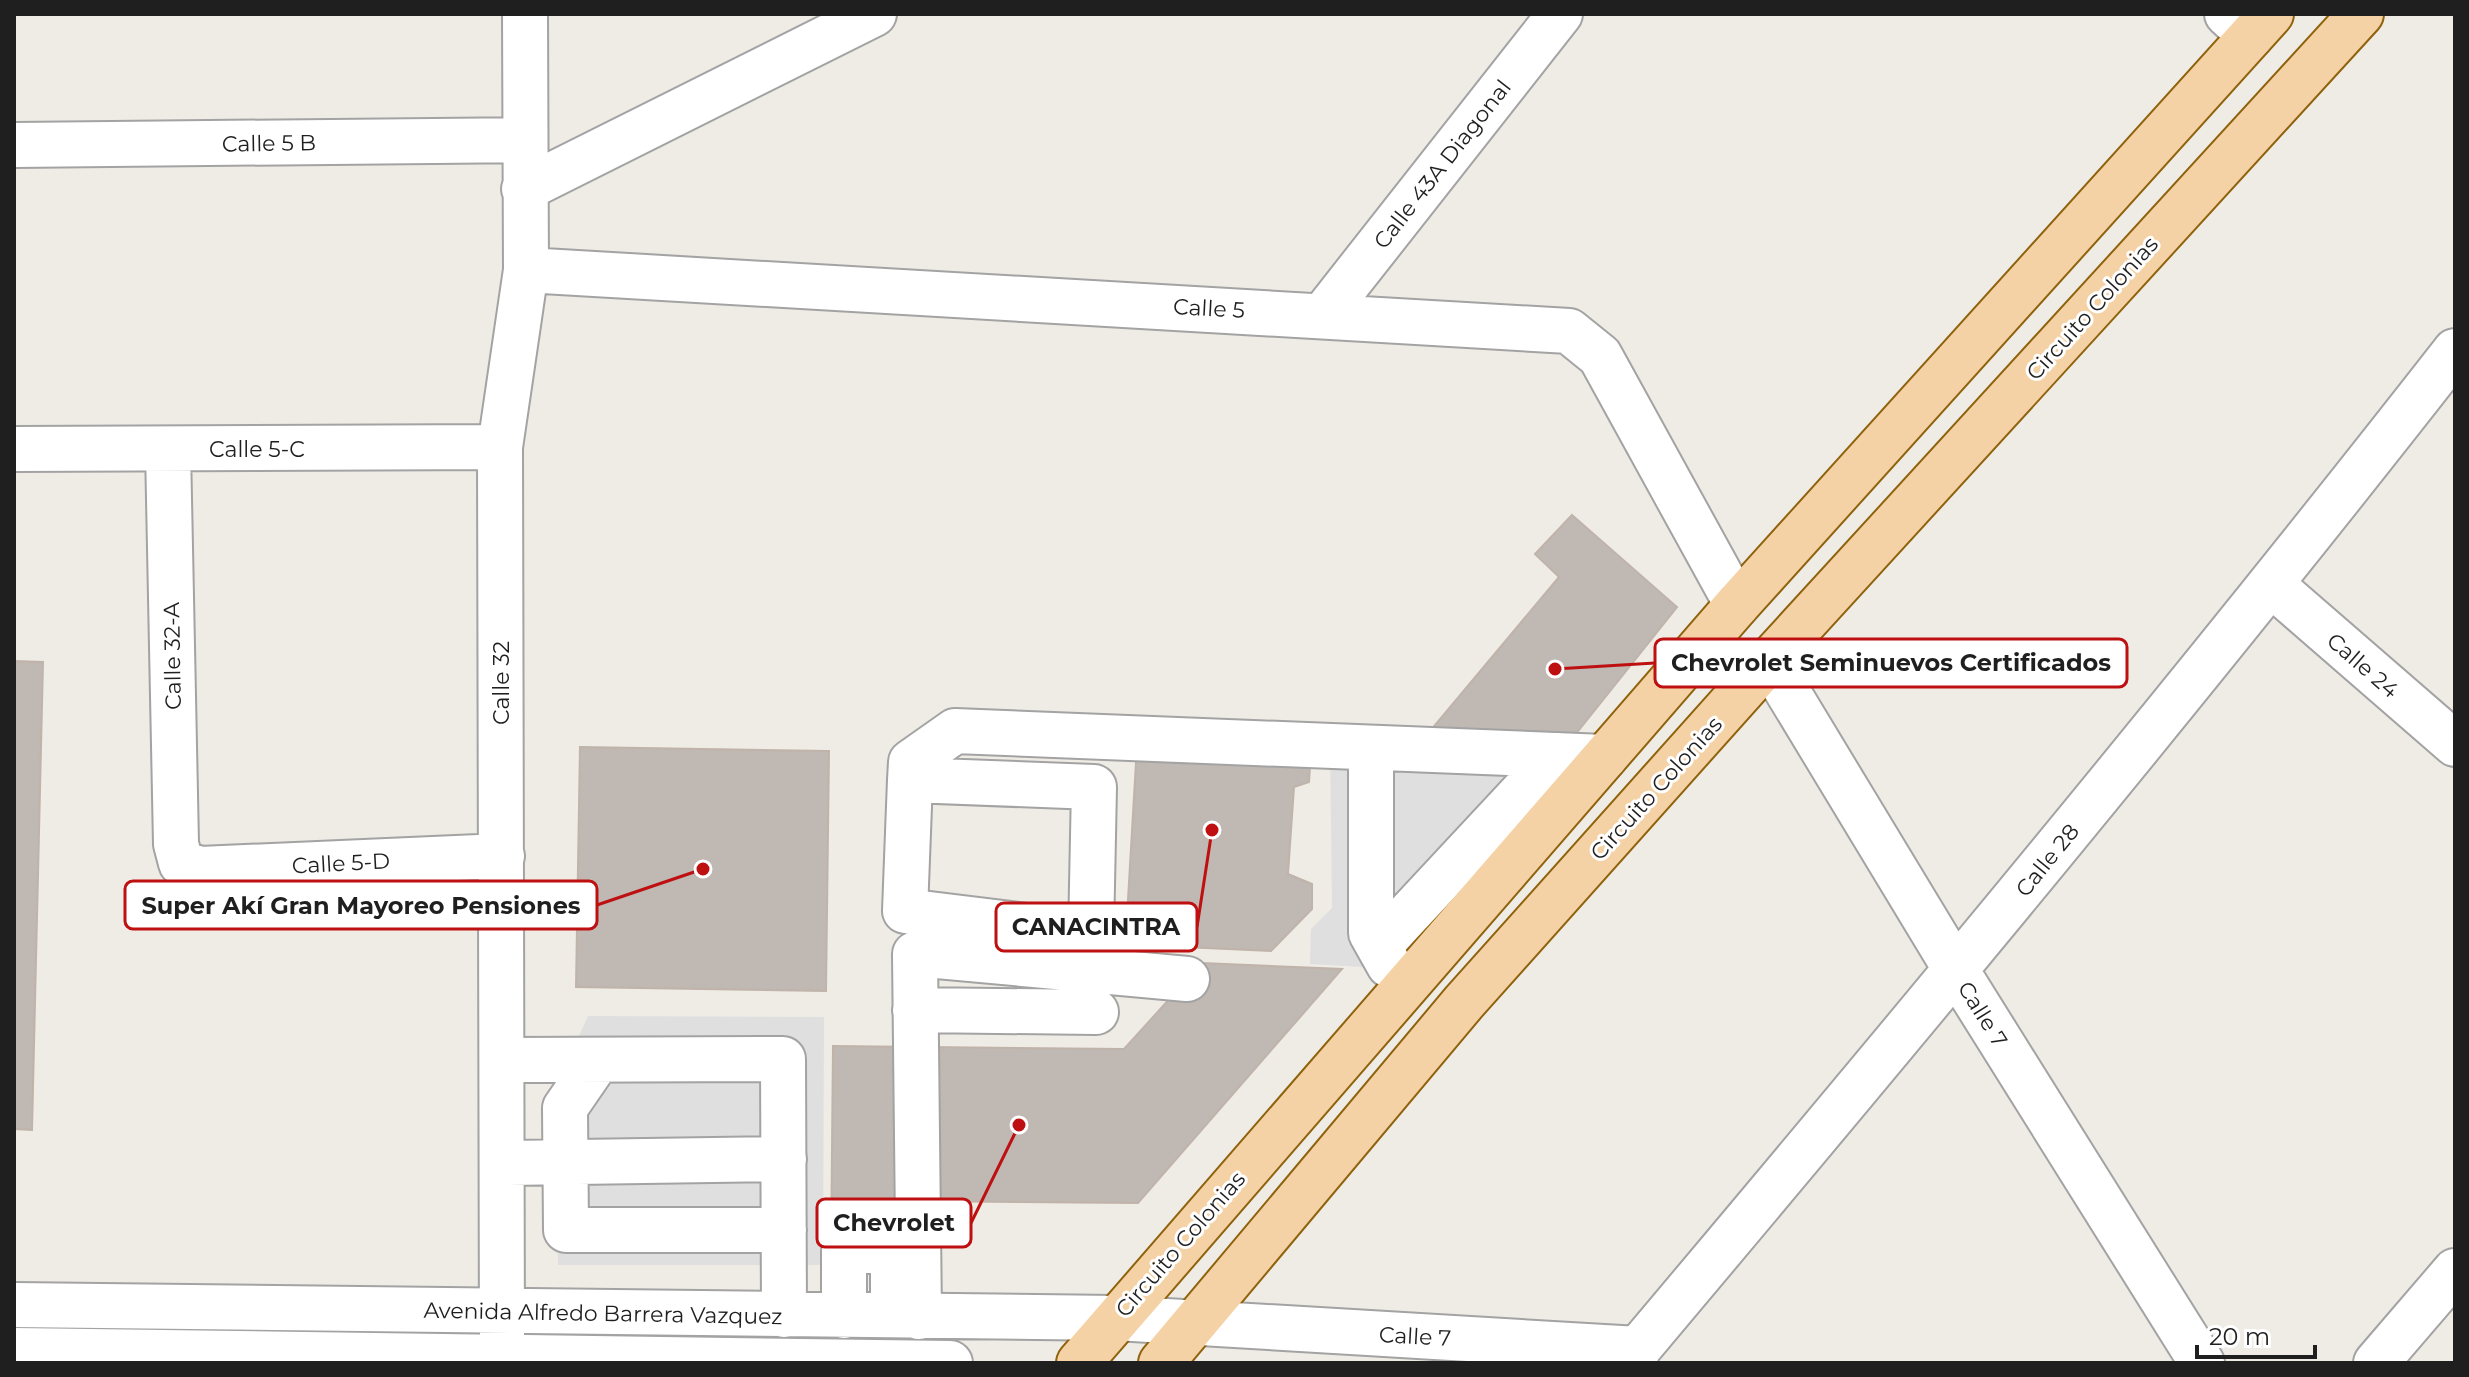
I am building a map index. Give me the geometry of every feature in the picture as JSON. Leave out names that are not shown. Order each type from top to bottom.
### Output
[{"type":"main road","name":"Circuito Colonias","points":[[1161,1363],[1191,1323],[1464,1002],[1769,661],[2361,14]]},
{"type":"main road","name":"Circuito Colonias","points":[[1079,1363],[1737,605],[2250,21]]},
{"type":"street","name":"Calle 32","points":[[503,1333],[500,447],[526,270],[523,140],[525,14]]},
{"type":"street","points":[[524,189],[874,14]]},
{"type":"street","name":"Calle 43A Diagonal","points":[[1324,314],[1560,14]]},
{"type":"street","name":"Calle 5 B","points":[[14,145],[523,140]]},
{"type":"street","name":"Calle 5","points":[[526,270],[1324,314],[1569,331],[1600,356],[1737,605]]},
{"type":"street","name":"Calle 28","points":[[1636,1356],[2272,585],[2455,351]]},
{"type":"street","name":"Calle 5-C","points":[[14,449],[500,447]]},
{"type":"street","name":"Calle 32-A","points":[[168,449],[176,844],[181,863]]},
{"type":"street","name":"Calle 24","points":[[2272,585],[2455,744]]},
{"type":"street","name":"Calle 7","points":[[1769,661],[1956,970],[2202,1363]]},
{"type":"street","points":[[910,780],[1094,787],[1091,934],[905,911],[910,780],[911,762],[955,731],[1605,757]]},
{"type":"street","points":[[1371,748],[1371,933],[1403,989]]},
{"type":"street","points":[[1379,946],[1557,755]]},
{"type":"street","name":"Calle 5-D","points":[[181,863],[200,869],[502,856]]},
{"type":"street","points":[[906,1316],[915,954],[1187,979]]},
{"type":"street","points":[[915,1010],[1096,1012]]},
{"type":"street","points":[[502,1060],[783,1059],[784,1315]]},
{"type":"street","points":[[598,1060],[565,1108],[566,1230],[784,1230]]},
{"type":"street","points":[[503,1163],[784,1159]]},
{"type":"street","points":[[844,1316],[844,1251],[893,1251],[906,1316]]},
{"type":"street","points":[[2376,1363],[2455,1271]]},
{"type":"street","name":"Avenida Alfredo Barrera Vazquez","points":[[14,1305],[950,1363]]},
{"type":"street","name":"Avenida Alfredo Barrera Vazquez","points":[[14,1350],[503,1333],[784,1315],[1116,1318],[1191,1323]]},
{"type":"street","name":"Calle 7","points":[[1191,1323],[1636,1356]]},
{"type":"shaded area","points":[[1330,740],[1582,752],[1379,968],[1310,964],[1311,929],[1332,908]]},
{"type":"shaded area","points":[[588,1016],[824,1017],[823,1265],[558,1265],[559,1080]]},
{"type":"building","points":[[1572,515],[1677,607],[1575,735],[1430,731],[1559,577],[1535,554]]},
{"type":"building","points":[[14,661],[43,662],[32,1130],[14,1129]]},
{"type":"building","points":[[1137,745],[1311,751],[1309,782],[1294,787],[1288,874],[1312,884],[1312,909],[1271,951],[1139,945],[1126,934]]},
{"type":"building","points":[[580,747],[829,751],[826,991],[576,987]]},
{"type":"building","points":[[1202,963],[1342,969],[1138,1203],[909,1201],[908,1256],[831,1256],[833,1046],[1124,1049]]},
{"type":"place","name":"Chevrolet Seminuevos Certificados","points":[[1555,669]]},
{"type":"place","name":"CANACINTRA","points":[[1212,830]]},
{"type":"place","name":"Super Akí Gran Mayoreo Pensiones","points":[[703,869]]},
{"type":"place","name":"Chevrolet","points":[[1019,1125]]}]
